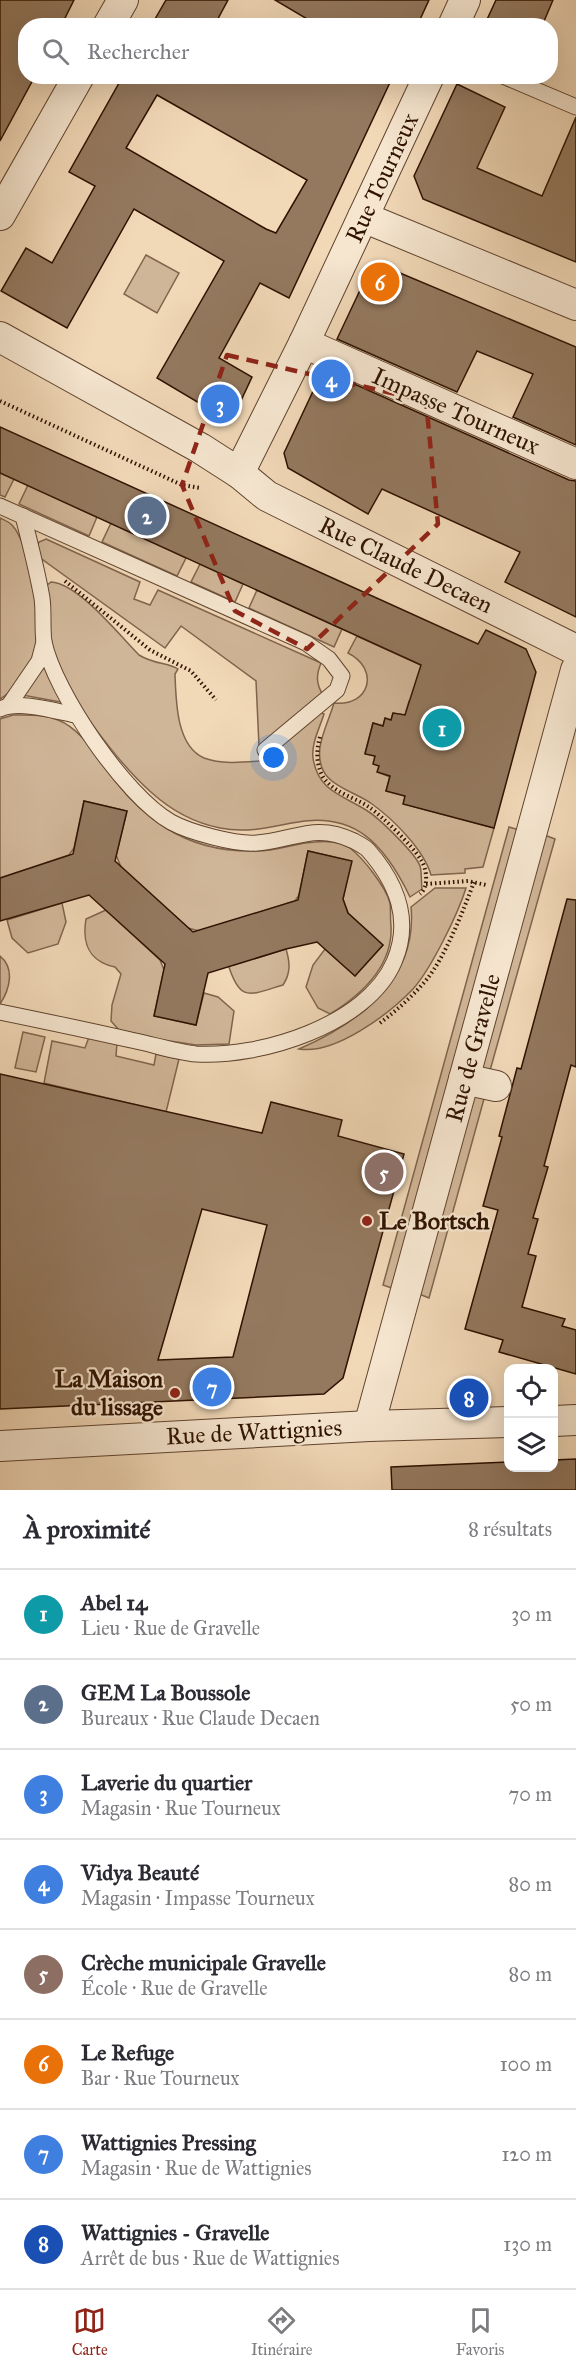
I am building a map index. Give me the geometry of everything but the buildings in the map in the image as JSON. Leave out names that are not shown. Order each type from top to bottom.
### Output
[{"type":"street","points":[[113,18],[123,0]]},
{"type":"street","points":[[457,18],[465,0]]},
{"type":"street","points":[[0,215],[74,84]]},
{"type":"street","name":"Rue Tourneux","points":[[239,473],[304,343],[425,84]]},
{"type":"street","points":[[363,217],[576,305]]},
{"type":"street","name":"Rue Claude Decaen","points":[[0,336],[200,448],[239,473],[267,496],[576,650]]},
{"type":"street","name":"Impasse Tourneux","points":[[304,343],[576,464]]},
{"type":"street","name":"Rue de Gravelle","points":[[369,1426],[576,670]]},
{"type":"street","points":[[464,1079],[496,1086]]},
{"type":"street","points":[[558,1421],[576,1420]]},
{"type":"street","name":"Rue de Wattignies","points":[[0,1446],[369,1426],[504,1422]]},
{"type":"lane","points":[[522,84],[576,107]]},
{"type":"lane","points":[[0,506],[306,643],[329,659],[342,676],[337,690],[265,750]]},
{"type":"lane","points":[[4,707],[39,661],[44,642],[42,600],[23,516]]},
{"type":"lane","points":[[0,1012],[195,1054],[235,1053],[273,1045],[335,1022],[374,992],[393,964],[403,938],[402,909],[389,879],[366,847],[339,834],[309,832],[255,843],[211,837],[171,822],[144,802],[125,781],[75,715],[44,642]]},
{"type":"lane","points":[[4,707],[47,709],[75,715]]},
{"type":"path","points":[[0,401],[182,485],[207,490],[239,473]]},
{"type":"path","points":[[37,574],[53,573],[150,650],[190,671],[216,700]]},
{"type":"path","points":[[328,698],[327,714],[316,755],[325,779],[338,791],[368,806],[382,817],[422,861],[426,884],[424,891],[402,909]]},
{"type":"path","points":[[426,884],[478,882]]},
{"type":"highlighted area","points":[[227,355],[426,401],[438,524],[307,649],[235,611],[182,485]]},
{"type":"shaded area","points":[[146,255],[179,273],[157,313],[124,294]]},
{"type":"shaded area","points":[[0,473],[14,479],[5,497],[0,495]]},
{"type":"shaded area","points":[[28,485],[97,517],[89,536],[19,504]]},
{"type":"shaded area","points":[[0,518],[12,525],[25,550],[34,588],[37,644],[35,656],[25,675],[0,699]]},
{"type":"shaded area","points":[[111,523],[186,558],[177,576],[102,542]]},
{"type":"shaded area","points":[[46,539],[140,582],[134,599],[150,605],[158,590],[321,663],[318,679],[323,695],[259,746],[256,681],[181,626],[165,648],[39,557],[37,547],[39,542]]},
{"type":"shaded area","points":[[200,564],[243,584],[235,602],[191,582]]},
{"type":"shaded area","points":[[51,582],[62,585],[86,601],[139,655],[178,669],[175,674],[179,721],[188,743],[204,758],[230,762],[274,760],[272,750],[317,711],[324,714],[313,753],[320,778],[332,791],[372,814],[404,845],[420,866],[422,889],[410,897],[390,862],[378,847],[350,827],[334,822],[314,820],[256,829],[229,829],[211,826],[193,819],[159,799],[139,781],[93,726],[56,665],[48,626],[46,586]]},
{"type":"shaded area","points":[[257,590],[342,629],[334,647],[249,608]]},
{"type":"shaded area","points":[[357,636],[423,666],[414,702],[409,701],[405,715],[393,713],[391,720],[385,719],[383,726],[373,723],[365,753],[375,756],[379,766],[378,772],[390,777],[386,791],[405,796],[404,804],[494,828],[483,867],[465,869],[465,873],[431,875],[422,855],[398,826],[372,804],[336,784],[323,770],[320,747],[334,703],[346,703],[356,699],[363,693],[366,686],[367,677],[364,668],[348,653]]},
{"type":"shaded area","points":[[45,658],[66,703],[22,695]]},
{"type":"shaded area","points":[[13,715],[47,717],[58,720],[76,731],[121,789],[139,807],[166,828],[187,839],[222,849],[245,851],[264,851],[319,842],[338,843],[350,848],[373,873],[390,903],[391,926],[387,954],[373,978],[353,998],[330,1014],[318,1008],[306,987],[313,965],[325,949],[355,976],[383,945],[348,913],[343,899],[351,861],[308,851],[299,895],[295,901],[199,931],[188,928],[121,867],[116,855],[127,811],[84,801],[74,848],[69,855],[0,878],[0,719]]},
{"type":"shaded area","points":[[509,827],[526,832],[400,1291],[383,1285]]},
{"type":"shaded area","points":[[539,833],[555,839],[489,1074],[474,1070]]},
{"type":"shaded area","points":[[435,888],[466,888],[443,941],[413,989],[376,1021],[345,1039],[329,1046],[299,1049],[343,1026],[363,1012],[380,995],[394,977],[405,956],[411,933],[411,907]]},
{"type":"shaded area","points":[[62,903],[66,922],[58,944],[28,953],[12,938],[7,920]]},
{"type":"shaded area","points":[[106,910],[160,960],[164,970],[154,1016],[196,1025],[204,993],[218,997],[234,1011],[229,1044],[196,1045],[119,1030],[111,1021],[112,1005],[121,974],[115,967],[93,956],[85,936],[86,919]]},
{"type":"shaded area","points":[[286,949],[289,967],[283,985],[247,993],[237,985],[232,977],[228,964],[234,965]]},
{"type":"shaded area","points":[[0,956],[8,966],[9,979],[0,1004]]},
{"type":"shaded area","points":[[23,1032],[45,1037],[36,1072],[15,1068]]},
{"type":"shaded area","points":[[89,1037],[117,1043],[116,1056],[154,1065],[156,1054],[179,1059],[166,1112],[44,1083],[52,1041],[85,1048]]},
{"type":"shaded area","points":[[470,1084],[487,1088],[429,1298],[414,1292]]},
{"type":"place","name":"Le Refuge","points":[[380,282]]},
{"type":"place","name":"Vidya Beauté","points":[[331,379]]},
{"type":"place","name":"Laverie du quartier","points":[[220,404]]},
{"type":"place","name":"GEM La Boussole","points":[[147,516]]},
{"type":"place","name":"Abel 14","points":[[442,728]]},
{"type":"place","name":"Crèche municipale Gravelle","points":[[384,1172]]},
{"type":"place","name":"Le Bortsch","points":[[367,1221]]},
{"type":"place","name":"Wattignies Pressing","points":[[212,1387]]},
{"type":"place","name":"La Maison du lissage","points":[[175,1393]]},
{"type":"place","name":"Wattignies - Gravelle","points":[[469,1398]]}]
